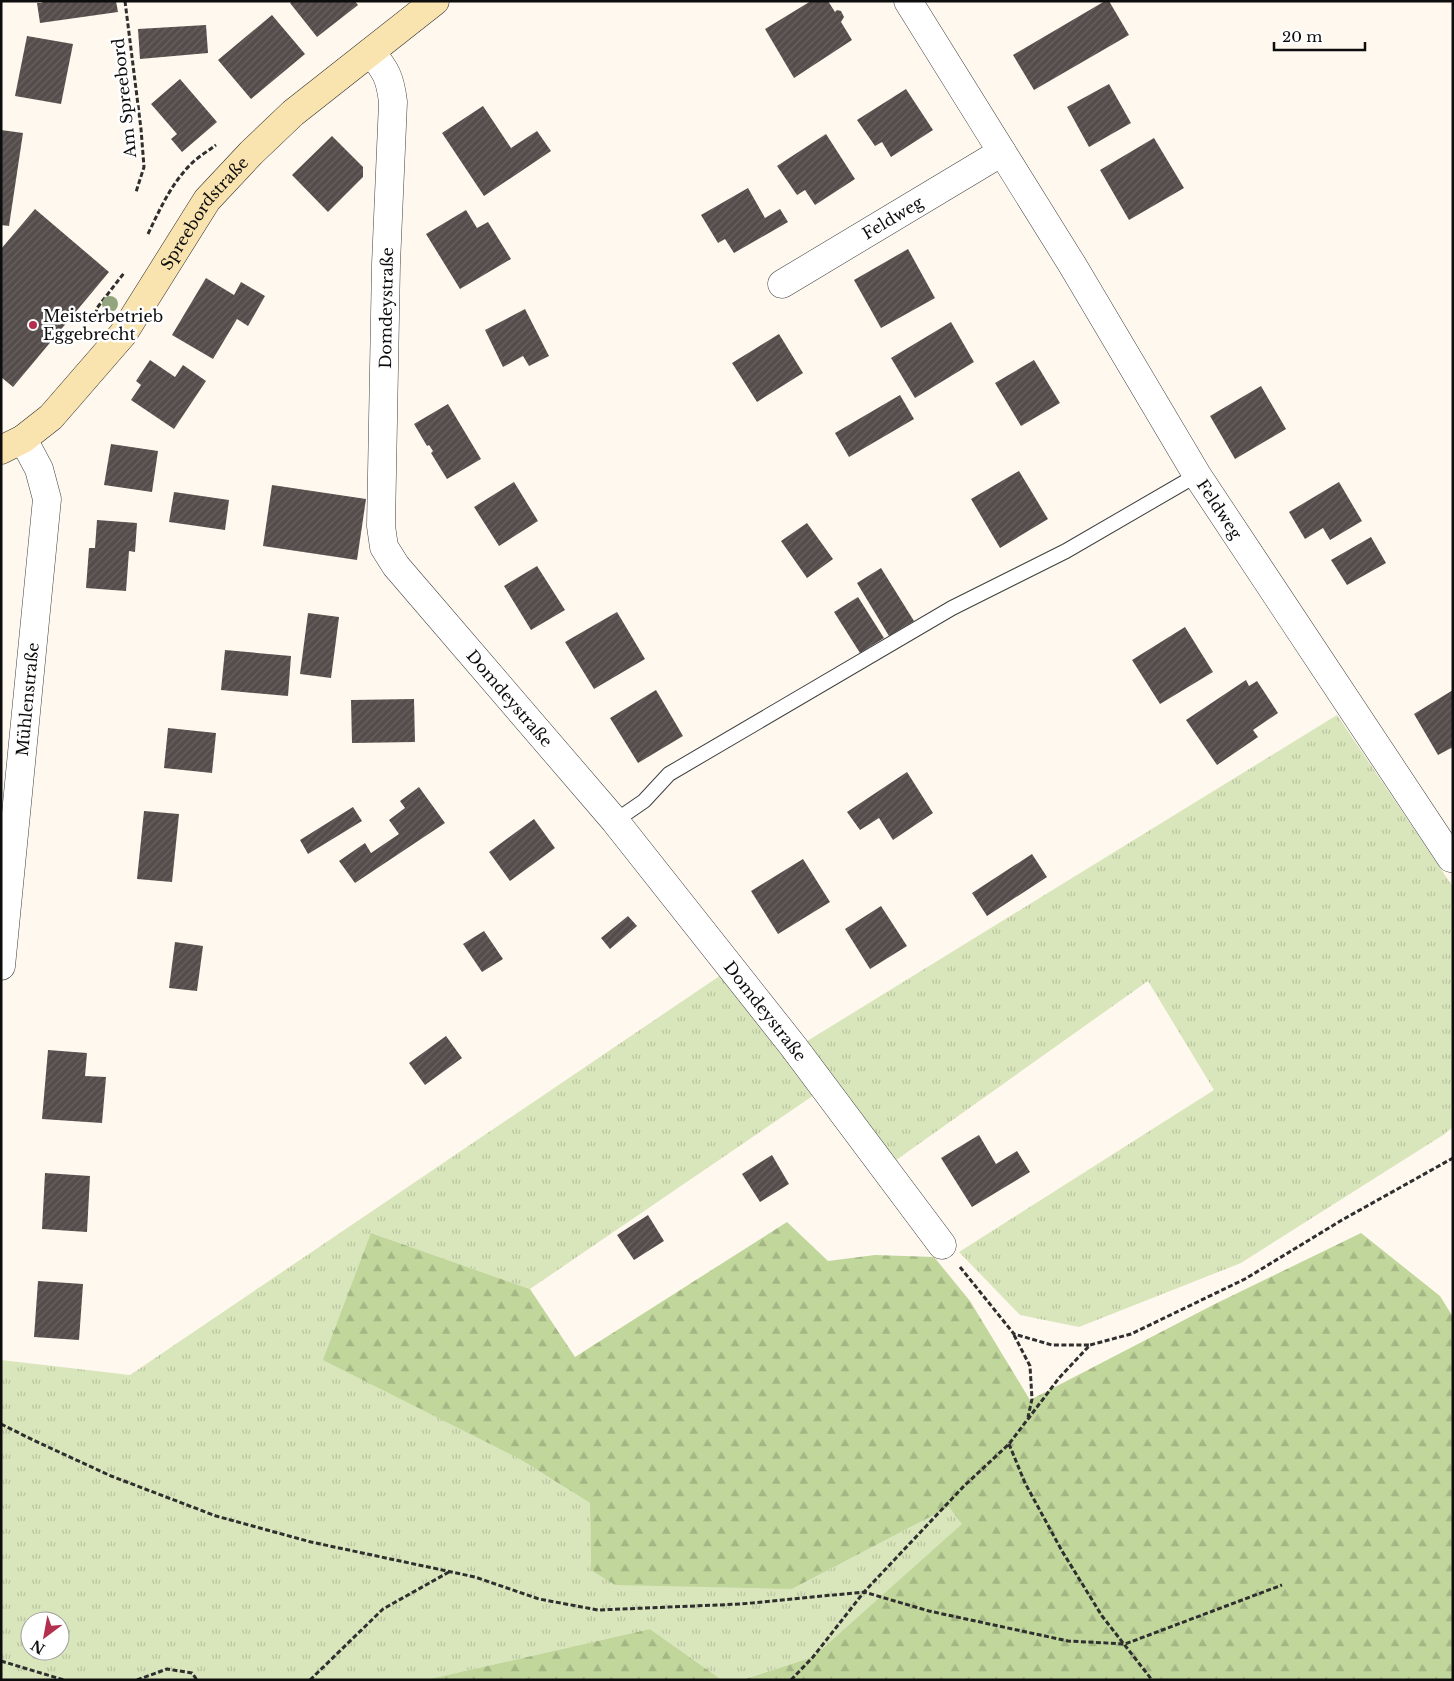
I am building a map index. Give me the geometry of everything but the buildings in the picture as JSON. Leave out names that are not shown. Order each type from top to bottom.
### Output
[{"type":"main road","name":"Spreebordstraße","points":[[12,445],[50,418],[124,334],[208,200],[251,153],[293,113],[435,1]]},
{"type":"street","name":"Feldweg","points":[[908,1],[1078,274],[1197,474],[1452,859]]},
{"type":"street","name":"Domdeystraße","points":[[371,52],[384,69],[391,84],[393,102],[386,264],[381,517],[384,547],[396,566],[615,821],[793,1046],[942,1245]]},
{"type":"street","name":"Feldweg","points":[[782,284],[1002,152]]},
{"type":"street","name":"Mühlenstraße","points":[[1,966],[47,499],[39,469],[12,445]]},
{"type":"lane","points":[[615,821],[644,801],[669,774],[952,608],[1066,551],[1197,474]]},
{"type":"path","name":"Am Spreebord","points":[[125,1],[144,168],[136,192]]},
{"type":"path","points":[[1014,1334],[1052,1345],[1090,1345],[1131,1334],[1245,1279],[1342,1220],[1453,1158]]},
{"type":"path","points":[[942,1245],[1014,1334],[1030,1366],[1032,1399],[1028,1418]]},
{"type":"path","points":[[791,1680],[813,1657],[864,1592],[964,1486],[1009,1444],[1059,1378],[1090,1345]]},
{"type":"path","points":[[1,1424],[111,1476],[216,1516],[311,1542],[475,1577],[539,1599],[598,1610],[740,1604],[864,1592],[929,1612],[1068,1641],[1125,1644],[1282,1585]]},
{"type":"path","points":[[1009,1444],[1024,1483],[1062,1551],[1102,1616],[1125,1644],[1149,1679]]},
{"type":"path","points":[[310,1680],[383,1609],[450,1572]]},
{"type":"path","points":[[1,1661],[64,1680]]},
{"type":"path","points":[[137,1680],[167,1669],[192,1673],[197,1680]]},
{"type":"green space","points":[[1337,715],[1453,887],[1453,1127],[1241,1263],[1079,1327],[1020,1315],[959,1252],[1214,1090],[1148,981],[892,1163],[804,1043]]},
{"type":"green space","points":[[721,975],[817,1093],[530,1289],[371,1233],[518,1458],[590,1503],[591,1570],[792,1589],[949,1507],[963,1524],[813,1657],[740,1680],[722,1680],[650,1629],[425,1680],[1,1680],[1,1360],[130,1375]]},
{"type":"green space","points":[[787,1222],[828,1261],[875,1255],[934,1257],[970,1301],[1030,1400],[1215,1304],[1361,1233],[1440,1296],[1453,1317],[1453,1680],[741,1680],[813,1657],[962,1524],[949,1507],[792,1589],[615,1585],[591,1570],[590,1503],[518,1458],[323,1360],[371,1233],[530,1289],[575,1357]]},
{"type":"green space","points":[[650,1629],[722,1680],[425,1680]]},
{"type":"place","name":"Meisterbetrieb Eggebrecht","points":[[33,325]]}]
